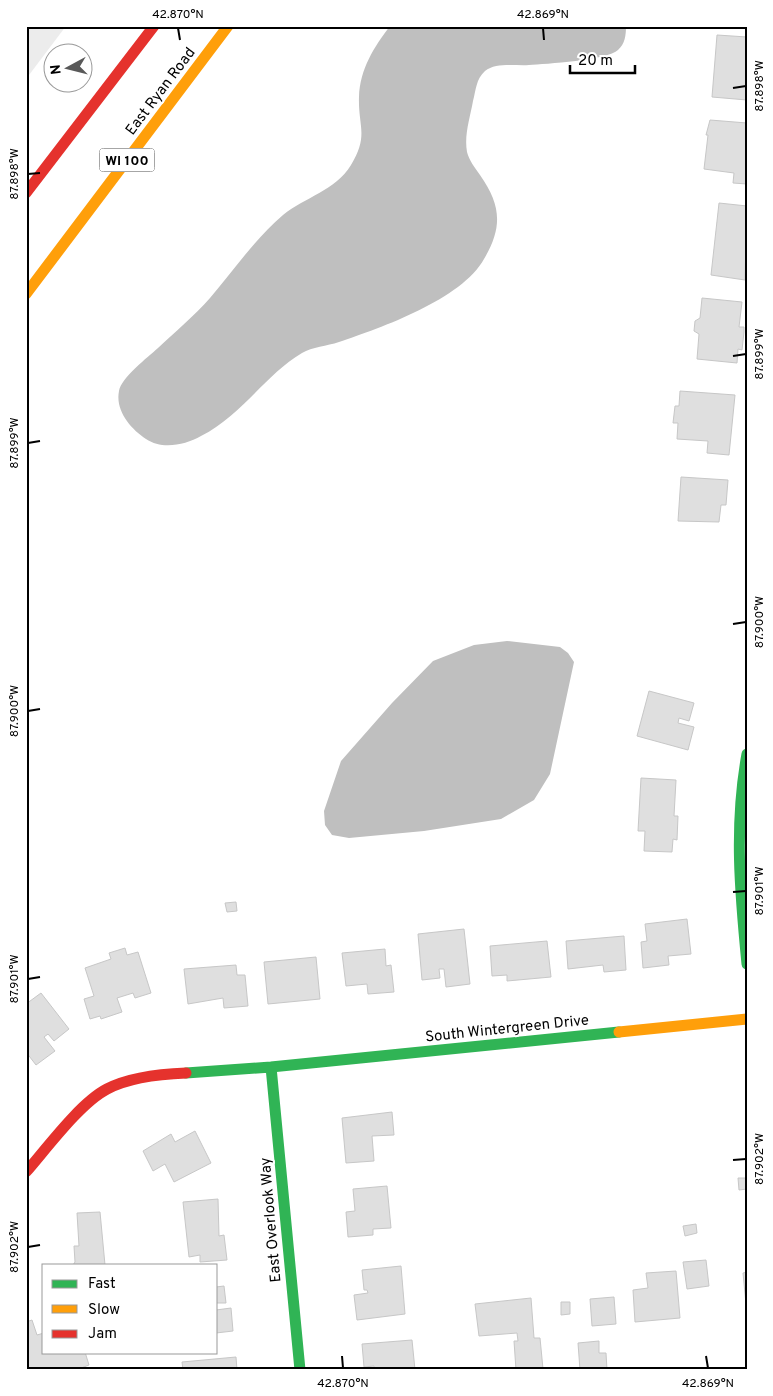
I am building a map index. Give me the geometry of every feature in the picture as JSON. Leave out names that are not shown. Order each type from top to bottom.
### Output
[{"type":"street","points":[[26,193],[154,26]]},
{"type":"street","name":"East Ryan Road","points":[[26,294],[228,26]]},
{"type":"street","points":[[747,754],[739,788],[737,822],[738,870],[747,964]]},
{"type":"street","name":"South Wintergreen Drive","points":[[26,1172],[87,1104],[107,1089],[152,1076],[271,1067],[747,1019]]},
{"type":"street","name":"East Overlook Way","points":[[271,1067],[300,1370]]},
{"type":"shaded area","points":[[26,26],[66,26],[54,42],[42,42],[42,58],[26,79]]},
{"type":"shaded area","points":[[390,26],[626,26],[624,42],[618,50],[612,53],[590,59],[529,65],[495,66],[485,71],[478,81],[469,120],[466,146],[471,161],[487,186],[496,206],[497,226],[484,259],[458,287],[440,299],[398,320],[302,353],[276,372],[229,417],[195,439],[181,444],[166,445],[146,439],[125,419],[119,406],[118,398],[121,386],[136,368],[204,305],[253,245],[283,215],[328,188],[351,165],[360,146],[361,138],[359,97],[362,77],[373,50]]},
{"type":"shaded area","points":[[507,641],[560,647],[568,653],[574,662],[550,774],[534,800],[501,819],[424,831],[349,838],[332,835],[325,825],[324,811],[341,761],[392,703],[433,661],[474,645]]},
{"type":"building","points":[[717,35],[747,37],[747,100],[712,97]]},
{"type":"building","points":[[710,120],[747,123],[747,184],[733,183],[734,173],[704,169],[708,135],[706,135]]},
{"type":"building","points":[[719,203],[747,206],[745,280],[711,275]]},
{"type":"building","points":[[702,298],[742,302],[739,327],[744,327],[744,332],[742,350],[738,349],[737,363],[697,359],[699,334],[694,331],[695,321],[700,318]]},
{"type":"building","points":[[680,391],[735,395],[729,455],[707,453],[708,441],[677,439],[678,423],[673,423],[675,406],[679,406]]},
{"type":"building","points":[[681,477],[728,480],[726,505],[721,505],[719,522],[678,521]]},
{"type":"building","points":[[649,691],[694,703],[689,721],[679,718],[678,723],[694,727],[688,750],[637,736]]},
{"type":"building","points":[[641,778],[676,780],[674,816],[678,816],[677,840],[673,839],[672,852],[644,851],[645,831],[638,831]]},
{"type":"building","points":[[236,902],[237,911],[227,912],[225,903]]},
{"type":"building","points":[[687,919],[691,954],[668,956],[669,965],[643,968],[641,942],[647,941],[645,924]]},
{"type":"building","points":[[464,929],[470,984],[446,987],[444,969],[439,969],[440,978],[422,980],[418,934]]},
{"type":"building","points":[[624,936],[626,970],[604,972],[603,965],[568,969],[566,941]]},
{"type":"building","points":[[547,941],[551,977],[507,981],[507,975],[492,976],[490,946]]},
{"type":"building","points":[[125,948],[127,955],[138,952],[151,993],[135,998],[133,993],[117,998],[122,1012],[101,1019],[100,1016],[90,1019],[84,999],[94,996],[85,968],[111,959],[109,953]]},
{"type":"building","points":[[385,949],[386,966],[391,965],[394,992],[368,994],[367,984],[346,986],[342,953]]},
{"type":"building","points":[[316,957],[320,999],[268,1004],[264,962]]},
{"type":"building","points":[[236,965],[237,975],[245,975],[248,1006],[224,1008],[223,998],[188,1004],[184,969]]},
{"type":"building","points":[[41,993],[69,1029],[54,1041],[48,1034],[44,1037],[55,1051],[36,1065],[26,1052],[26,1004]]},
{"type":"building","points":[[392,1112],[394,1135],[372,1136],[374,1161],[346,1163],[342,1118]]},
{"type":"building","points":[[195,1131],[211,1163],[174,1182],[165,1164],[153,1171],[143,1151],[171,1134],[175,1142]]},
{"type":"building","points":[[738,1178],[747,1178],[747,1189],[739,1190]]},
{"type":"building","points":[[387,1186],[391,1228],[373,1229],[373,1235],[348,1237],[346,1212],[355,1211],[353,1189]]},
{"type":"building","points":[[218,1199],[219,1236],[224,1235],[227,1260],[200,1262],[200,1255],[189,1257],[183,1202]]},
{"type":"building","points":[[100,1212],[105,1264],[74,1264],[74,1246],[79,1246],[77,1213]]},
{"type":"building","points":[[696,1224],[697,1233],[685,1236],[683,1226]]},
{"type":"building","points":[[706,1260],[709,1286],[687,1289],[683,1262]]},
{"type":"building","points":[[401,1266],[405,1314],[357,1320],[354,1295],[368,1293],[367,1290],[364,1290],[362,1270]]},
{"type":"building","points":[[676,1271],[680,1318],[635,1322],[633,1290],[648,1288],[646,1273]]},
{"type":"building","points":[[747,1272],[747,1304],[746,1304],[743,1273]]},
{"type":"building","points":[[224,1286],[226,1303],[218,1303],[218,1287]]},
{"type":"building","points":[[614,1297],[616,1324],[592,1326],[590,1299]]},
{"type":"building","points":[[531,1298],[534,1338],[540,1338],[543,1369],[516,1370],[514,1341],[518,1341],[517,1333],[479,1336],[475,1304]]},
{"type":"building","points":[[561,1302],[570,1302],[570,1314],[561,1315]]},
{"type":"building","points":[[231,1308],[233,1331],[218,1333],[218,1310]]},
{"type":"building","points":[[32,1320],[37,1335],[42,1334],[42,1354],[86,1354],[89,1365],[76,1370],[26,1370],[26,1322]]},
{"type":"building","points":[[412,1340],[415,1370],[374,1370],[374,1366],[364,1367],[362,1344]]},
{"type":"building","points":[[599,1341],[599,1353],[606,1353],[607,1370],[580,1370],[578,1343]]},
{"type":"building","points":[[236,1357],[237,1370],[183,1370],[182,1362]]},
{"type":"traffic: fast","points":[[747,754],[739,833],[740,885],[747,964]]},
{"type":"traffic: fast","points":[[186,1073],[271,1067],[619,1032]]},
{"type":"traffic: fast","points":[[271,1067],[300,1370]]},
{"type":"traffic: slow","points":[[26,294],[228,26]]},
{"type":"traffic: slow","points":[[619,1032],[747,1019]]},
{"type":"traffic: jam","points":[[26,193],[154,26]]},
{"type":"traffic: jam","points":[[26,1172],[75,1115],[86,1104],[107,1089],[145,1077],[186,1073]]}]
